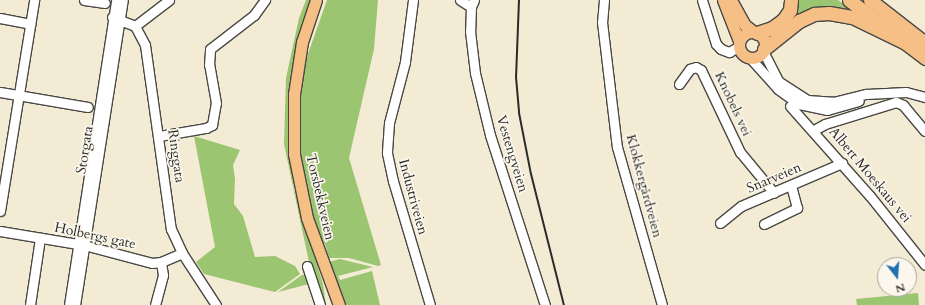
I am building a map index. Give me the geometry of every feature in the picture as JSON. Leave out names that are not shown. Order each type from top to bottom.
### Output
[{"type":"highway","points":[[755,33],[772,28],[783,20],[790,10],[791,0]]},
{"type":"highway","points":[[849,0],[925,58]]},
{"type":"highway","points":[[870,0],[925,43]]},
{"type":"highway","points":[[764,50],[799,21],[814,14],[829,13],[852,18],[906,43]]},
{"type":"main road","name":"Torsbekkveien","points":[[316,0],[302,42],[293,134],[296,171],[307,218],[327,278],[339,305]]},
{"type":"main road","name":"Torsbekkveien","points":[[298,73],[324,0]]},
{"type":"main road","points":[[723,0],[742,55],[751,59],[759,56],[764,50],[764,40],[745,25],[730,0]]},
{"type":"main road","points":[[739,44],[745,34],[755,33]]},
{"type":"main road","name":"Torsbekkveien","points":[[327,278],[333,305]]},
{"type":"street","points":[[0,211],[34,0]]},
{"type":"street","points":[[84,0],[105,3]]},
{"type":"street","name":"Storgata","points":[[69,305],[81,245],[116,18],[116,0]]},
{"type":"street","name":"Storgata","points":[[116,18],[123,0]]},
{"type":"street","points":[[116,18],[135,26],[169,0]]},
{"type":"street","points":[[159,136],[206,128],[212,125],[216,103],[209,65],[210,49],[254,16],[265,0]]},
{"type":"street","name":"Industriveien","points":[[413,0],[405,62],[389,123],[387,153],[393,181],[430,305]]},
{"type":"street","points":[[460,0],[473,4]]},
{"type":"street","name":"Klokkergårdveien","points":[[604,0],[602,22],[617,147],[662,305]]},
{"type":"street","points":[[702,0],[716,44],[720,49],[729,52],[739,44]]},
{"type":"street","name":"Vestengveien","points":[[473,4],[472,57],[485,116],[545,305]]},
{"type":"street","points":[[0,18],[30,24]]},
{"type":"street","name":"Ringgata","points":[[135,26],[145,45],[149,60],[172,229],[182,253],[216,305]]},
{"type":"street","points":[[764,50],[778,81],[807,100],[834,102],[880,93],[911,92],[925,97]]},
{"type":"street","points":[[751,59],[782,93],[806,107],[821,110],[835,108],[880,93]]},
{"type":"street","name":"Knobels vei","points":[[679,84],[690,69],[696,67],[701,70],[740,152],[774,193]]},
{"type":"street","points":[[0,92],[88,107]]},
{"type":"street","points":[[814,130],[832,122],[896,102],[903,105],[925,131]]},
{"type":"street","name":"Albert Moeskaus vei","points":[[790,106],[814,130],[925,265]]},
{"type":"street","name":"Snarveien","points":[[720,223],[742,206],[842,163]]},
{"type":"street","points":[[764,224],[797,208],[791,186]]},
{"type":"street","name":"Holbergs gate","points":[[0,232],[81,245],[152,263],[161,262],[182,253]]},
{"type":"street","points":[[30,305],[40,238]]},
{"type":"street","name":"Storgata","points":[[75,305],[81,245]]},
{"type":"street","points":[[155,305],[163,275],[161,262]]},
{"type":"street","points":[[307,266],[320,305]]},
{"type":"green space","points":[[306,0],[313,0],[289,100],[288,141],[294,189],[323,284],[326,305],[322,305],[309,262],[284,144],[286,78],[299,18]]},
{"type":"green space","points":[[327,0],[378,0],[374,49],[349,158],[381,265],[378,266],[349,258],[329,258],[325,244],[322,244],[312,221],[298,149],[298,119],[304,65]]},
{"type":"green space","points":[[795,0],[838,0],[866,20],[848,12],[789,24]]},
{"type":"green space","points":[[194,136],[240,150],[233,165],[235,179],[234,204],[243,216],[255,257],[275,256],[295,266],[300,274],[275,292],[204,274],[196,262],[215,247]]},
{"type":"green space","points":[[340,259],[373,267],[338,276],[340,280],[372,271],[380,305],[342,305],[328,262]]},
{"type":"green space","points":[[302,275],[305,275],[309,284],[278,292]]},
{"type":"green space","points":[[917,293],[919,305],[857,305],[856,299],[877,297],[917,297]]},
{"type":"railway","points":[[519,0],[516,77],[519,113],[531,174],[564,305]]}]
